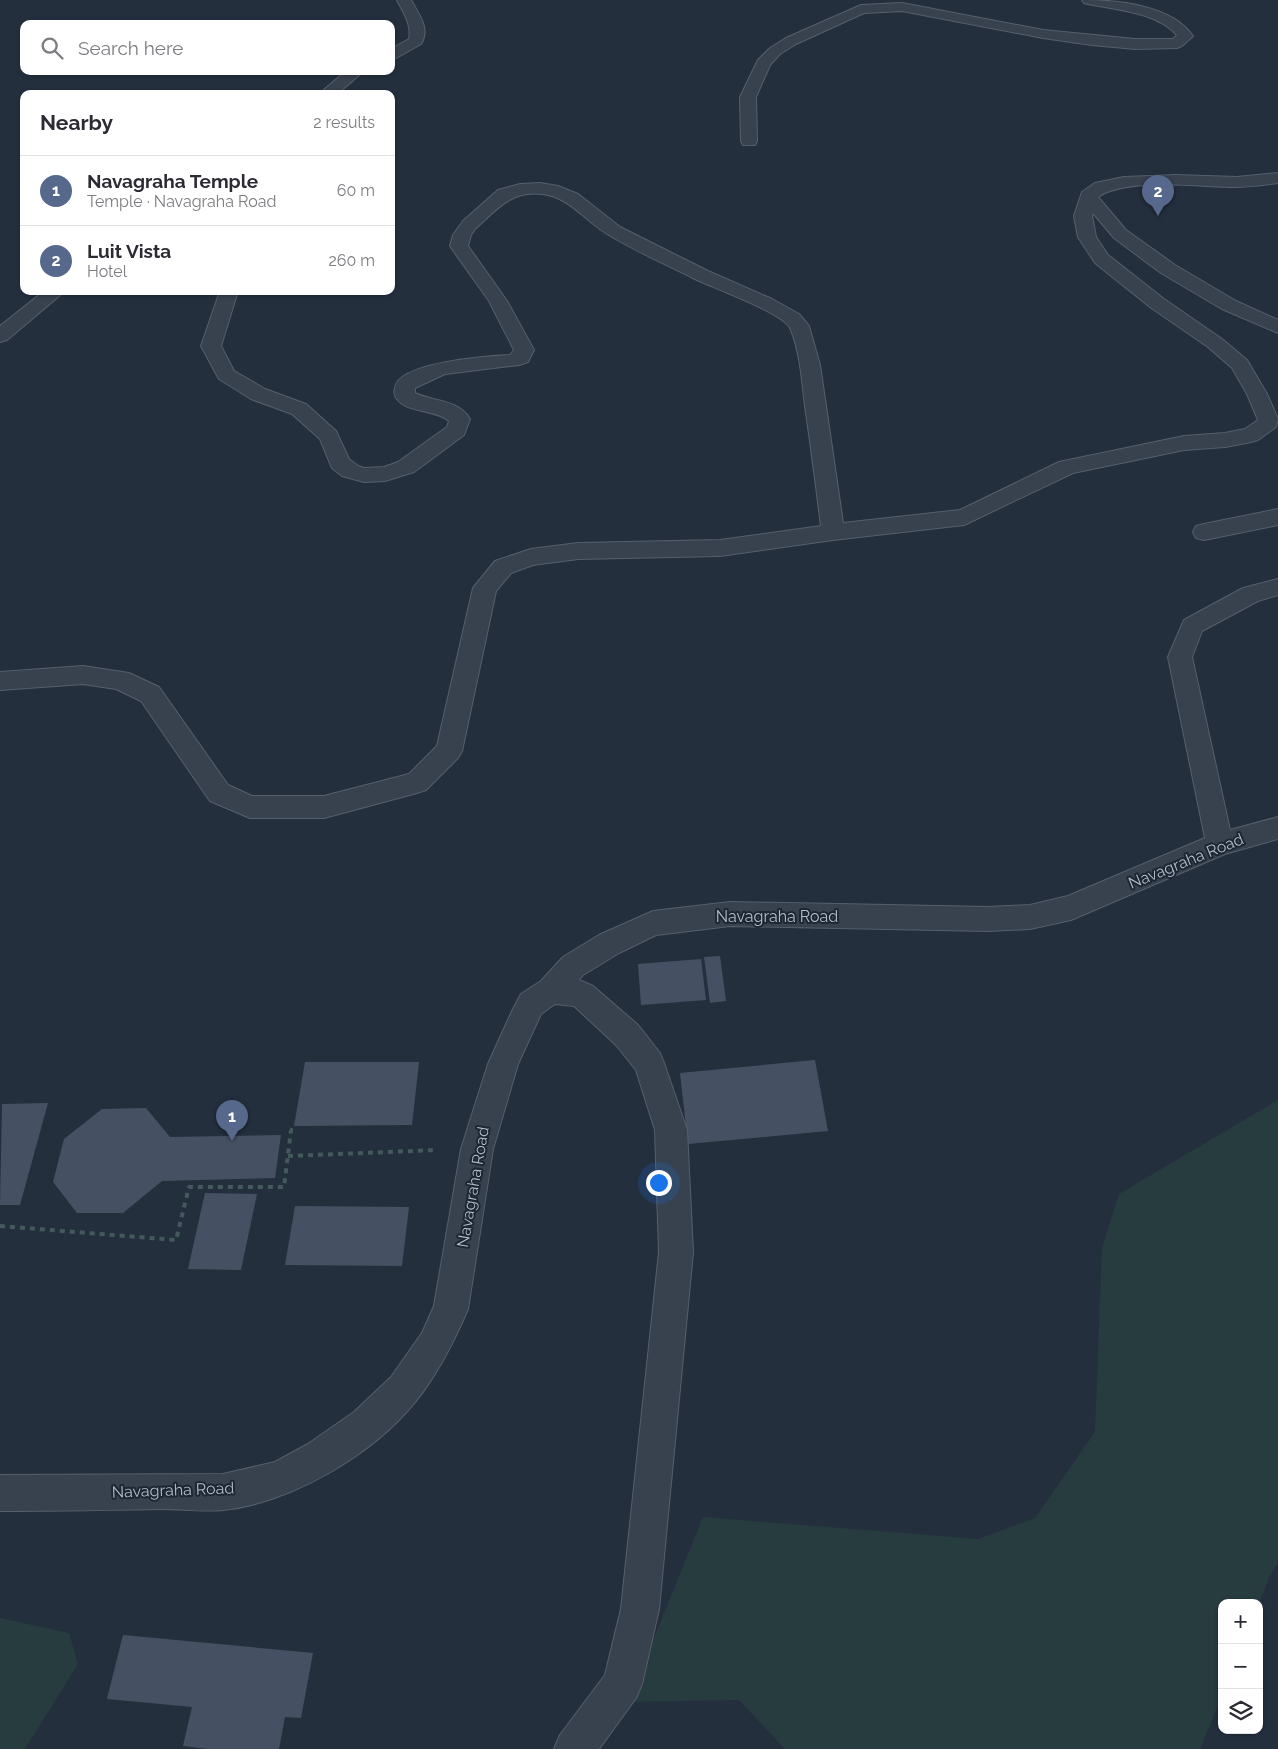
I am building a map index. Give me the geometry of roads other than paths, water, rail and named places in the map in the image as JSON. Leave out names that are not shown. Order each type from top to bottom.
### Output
[{"type":"street","points":[[395,54],[416,41],[418,33],[417,25],[404,0]]},
{"type":"street","points":[[748,141],[748,97],[763,63],[775,51],[792,41],[861,9],[902,7],[1043,34],[1136,44],[1177,43],[1186,36],[1181,28],[1162,18],[1089,0]]},
{"type":"street","points":[[332,90],[351,75]]},
{"type":"street","points":[[0,681],[83,675],[120,680],[150,694],[219,793],[250,807],[324,807],[417,782],[449,751],[485,588],[504,567],[531,557],[578,551],[720,548],[833,532],[964,517],[1066,467],[1184,443],[1225,440],[1251,435],[1269,422],[1257,394],[1240,364],[1215,343],[1157,303],[1101,259],[1087,237],[1083,216],[1088,196],[1101,187],[1124,182],[1176,180],[1237,182],[1278,178]]},
{"type":"street","points":[[228,295],[211,346],[226,375],[258,394],[299,408],[329,436],[340,463],[350,471],[364,475],[385,474],[406,467],[457,430],[460,419],[448,408],[419,403],[406,396],[405,385],[419,375],[441,369],[512,361],[521,358],[524,350],[498,301],[460,246],[462,235],[470,225],[504,194],[520,189],[540,188],[558,191],[572,198],[614,231],[701,276],[764,303],[792,318],[799,326],[810,365],[833,532]]},
{"type":"street","points":[[1088,196],[1120,234],[1168,269],[1230,305],[1278,328]]},
{"type":"street","points":[[0,336],[51,295]]},
{"type":"street","points":[[1204,532],[1278,517]]},
{"type":"street","points":[[1220,844],[1180,657],[1192,626],[1250,594],[1278,587]]},
{"type":"street","name":"Navagraha Road","points":[[0,1493],[223,1492],[280,1480],[321,1458],[367,1425],[403,1389],[434,1345],[451,1309],[477,1148],[503,1064],[522,1021],[532,1004],[551,990],[573,966],[609,944],[653,923],[730,914],[988,919],[1030,917],[1071,908],[1220,844],[1278,828]]},
{"type":"street","points":[[551,990],[577,992],[583,995],[627,1036],[649,1063],[671,1130],[676,1252],[640,1609],[622,1684],[576,1749]]},
{"type":"place","name":"Luit Vista","points":[[1158,216]]},
{"type":"place","name":"Navagraha Temple","points":[[232,1141]]}]
